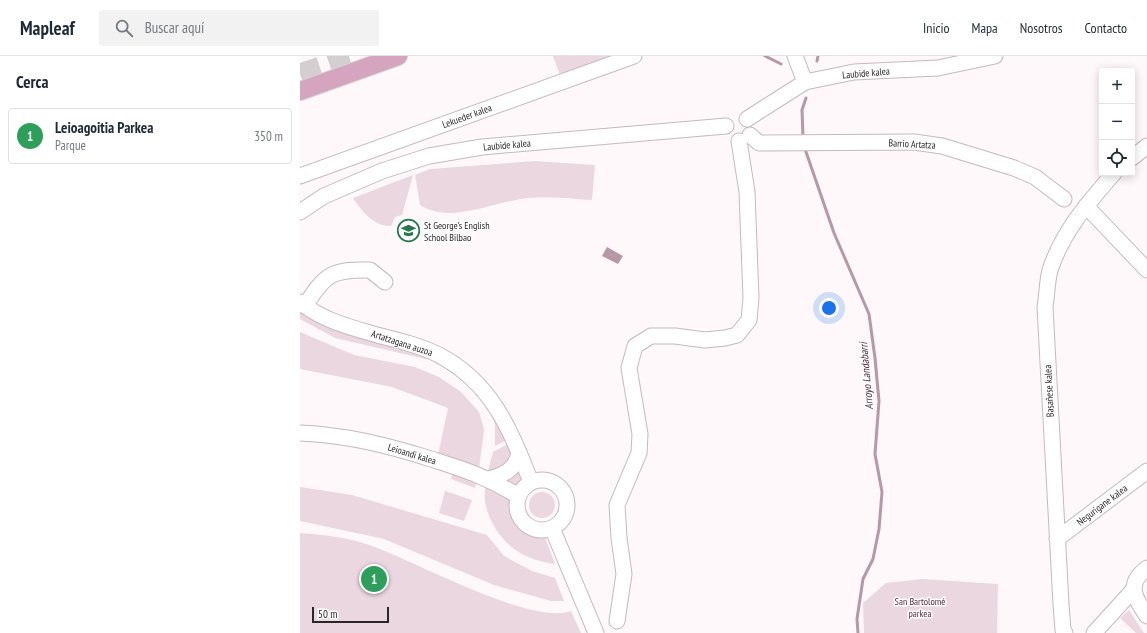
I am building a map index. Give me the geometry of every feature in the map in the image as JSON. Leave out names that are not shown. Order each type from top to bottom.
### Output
[{"type":"main road","points":[[300,90],[398,56]]},
{"type":"street","name":"Lekueder kalea","points":[[300,176],[634,56]]},
{"type":"street","points":[[795,56],[805,82]]},
{"type":"street","name":"Laubide kalea","points":[[748,119],[805,82],[854,72],[938,68],[995,56]]},
{"type":"street","points":[[617,621],[624,574],[619,538],[617,505],[639,453],[640,434],[629,368],[635,346],[651,336],[675,336],[705,340],[731,337],[737,335],[749,320],[751,298],[745,138],[751,127],[748,119],[740,116],[733,117],[726,126],[729,137],[745,138]]},
{"type":"street","name":"Laubide kalea","points":[[300,212],[324,196],[382,171],[429,156],[482,147],[726,126]]},
{"type":"street","name":"Barrio Artatza","points":[[745,138],[759,143],[914,142],[942,146],[1007,165],[1036,177],[1064,199]]},
{"type":"street","points":[[1135,156],[1147,146]]},
{"type":"street","name":"Basañese kalea","points":[[1064,631],[1057,539],[1045,307],[1050,272],[1061,243],[1078,214],[1111,176]]},
{"type":"street","points":[[1086,206],[1147,270]]},
{"type":"street","name":"Artatzagana auzoa","points":[[385,282],[370,270],[348,269],[331,274],[302,304],[338,323],[427,350],[457,366],[473,379],[491,399],[507,424],[531,482]]},
{"type":"street","name":"Leioandi kalea","points":[[300,433],[352,437],[396,448],[489,479],[518,496]]},
{"type":"street","points":[[489,479],[506,473],[515,464],[519,453]]},
{"type":"street","name":"Negurigane kalea","points":[[1057,539],[1147,471]]},
{"type":"street","points":[[541,480],[550,481],[559,486],[564,494],[567,504],[566,514],[560,522],[552,528],[538,530],[525,524],[517,511],[518,496],[531,482],[541,480]]},
{"type":"street","points":[[552,528],[596,633]]},
{"type":"street","points":[[1094,633],[1134,589],[1138,576],[1147,568]]},
{"type":"street","points":[[1134,589],[1138,603],[1147,616]]},
{"type":"green space","points":[[553,56],[622,56],[561,78]]},
{"type":"green space","points":[[535,161],[595,165],[592,200],[536,197],[515,200],[473,210],[445,213],[432,211],[420,205],[415,175],[430,169]]},
{"type":"green space","points":[[413,175],[402,215],[395,217],[391,226],[385,226],[374,221],[360,208],[353,198]]},
{"type":"green space","points":[[300,305],[414,348],[470,379],[511,438],[495,446],[495,424],[486,404],[469,385],[446,369],[430,360],[335,338],[300,319]]},
{"type":"green space","points":[[300,332],[354,355],[415,367],[439,377],[461,392],[479,412],[484,430],[479,469],[438,455],[448,408],[392,387],[300,369]]},
{"type":"green space","points":[[512,442],[514,462],[487,475],[493,452]]},
{"type":"green space","points":[[520,460],[529,481],[518,493],[495,480]]},
{"type":"green space","points":[[453,472],[477,480],[475,488],[451,479]]},
{"type":"green space","points":[[487,482],[516,497],[516,511],[520,521],[530,528],[543,532],[555,564],[531,558],[517,551],[496,530],[487,511],[485,501]]},
{"type":"green space","points":[[300,487],[352,495],[487,535],[504,556],[532,571],[555,578],[564,601],[551,601],[494,585],[384,539],[300,521]]},
{"type":"green space","points":[[445,491],[472,500],[464,521],[439,513]]},
{"type":"green space","points":[[542,492],[551,496],[555,505],[551,514],[542,518],[533,514],[529,505],[533,496]]},
{"type":"green space","points":[[300,533],[344,538],[361,542],[388,552],[471,589],[528,609],[552,613],[571,611],[581,633],[300,633]]},
{"type":"green space","name":"San Bartolomé parkea","points":[[922,579],[998,584],[997,633],[864,633],[863,603],[886,583]]},
{"type":"green space","points":[[1129,610],[1144,633],[1136,633],[1120,618]]},
{"type":"shaded area","points":[[607,247],[623,256],[618,264],[602,256]]},
{"type":"waterway","points":[[765,56],[781,64]]},
{"type":"waterway","name":"Arroyo Landabarri","points":[[817,61],[818,56]]},
{"type":"waterway","name":"Arroyo Landabarri","points":[[803,137],[802,110],[806,98]]},
{"type":"waterway","name":"Arroyo Landabarri","points":[[805,149],[834,233],[869,314],[875,358],[879,401],[875,454],[882,492],[879,529],[873,559],[863,579],[857,619],[858,633]]},
{"type":"tunnel","points":[[300,74],[353,56]]},
{"type":"place","name":"St George's English School Bilbao","points":[[409,231]]},
{"type":"place","name":"Leioagoitia Parkea","points":[[374,579]]}]
